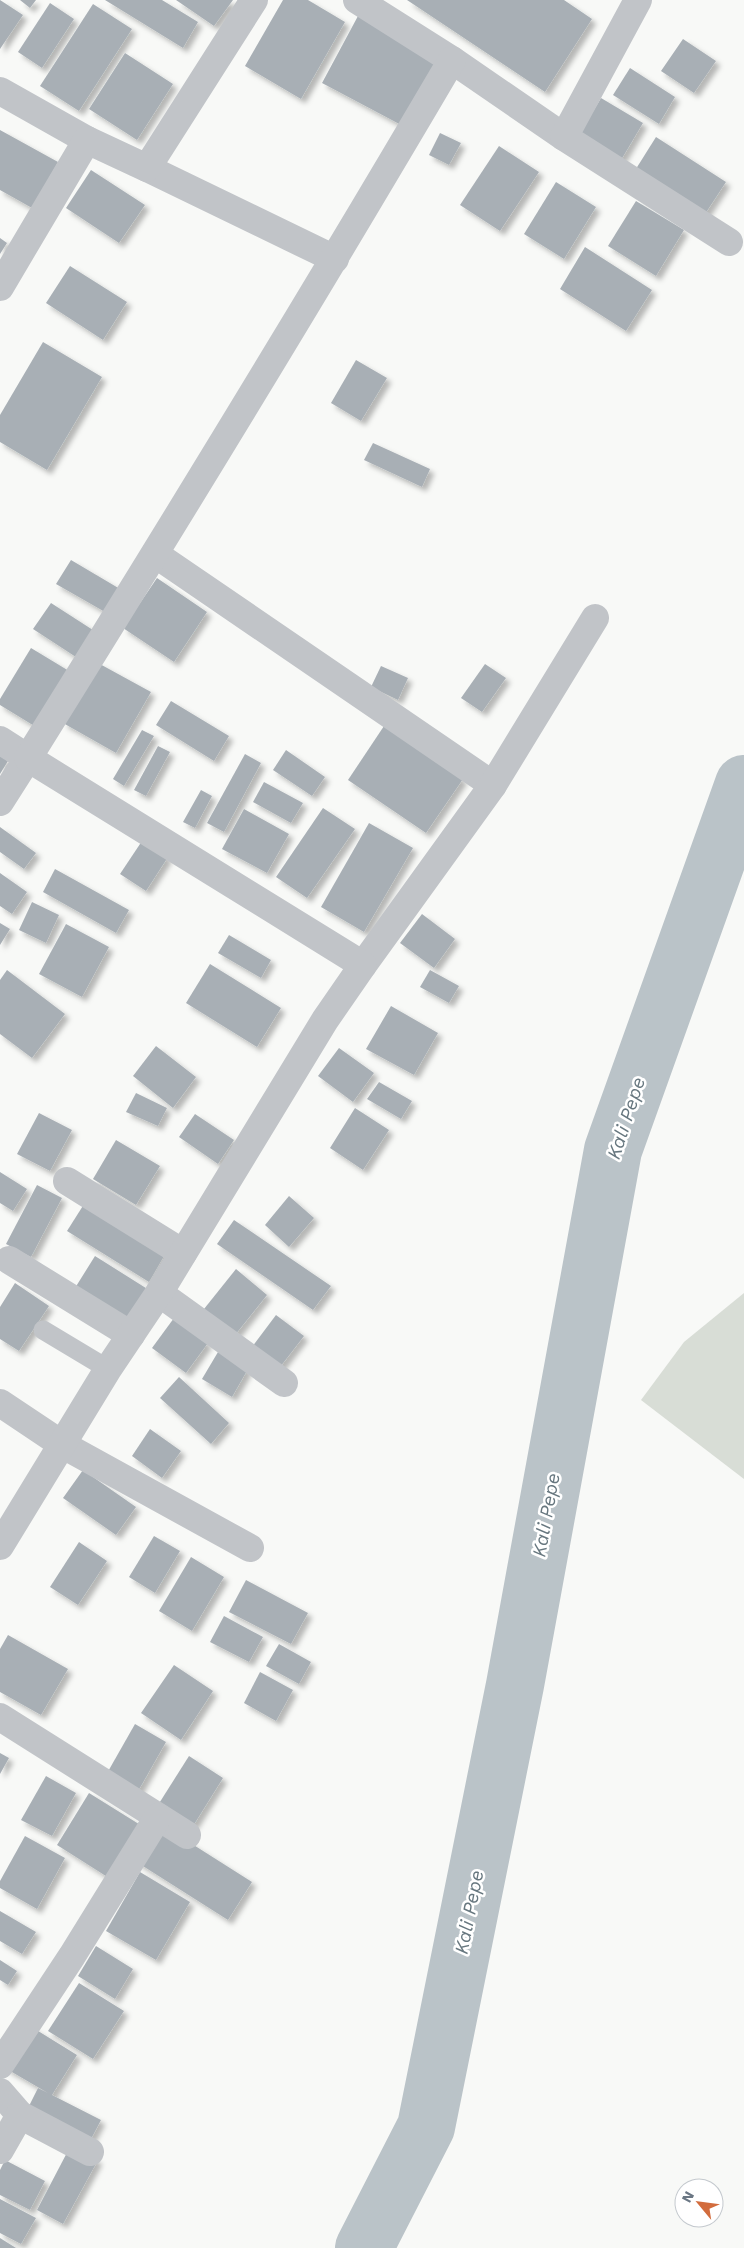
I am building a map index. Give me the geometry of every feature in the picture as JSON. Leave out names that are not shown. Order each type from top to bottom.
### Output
[{"type":"street","points":[[147,168],[254,0]]},
{"type":"street","points":[[357,0],[452,60],[564,137],[729,242]]},
{"type":"street","points":[[564,137],[638,0]]},
{"type":"street","points":[[0,802],[155,554],[335,258],[452,60]]},
{"type":"street","points":[[0,91],[87,140],[335,258]]},
{"type":"street","points":[[0,287],[87,140]]},
{"type":"street","points":[[155,554],[493,785]]},
{"type":"street","points":[[0,1546],[108,1369],[159,1293],[325,1020],[493,785],[595,618]]},
{"type":"street","points":[[0,740],[363,965]]},
{"type":"street","points":[[67,1181],[183,1253]]},
{"type":"street","points":[[9,1260],[131,1336]]},
{"type":"street","points":[[159,1293],[284,1383]]},
{"type":"street","points":[[0,1403],[63,1444],[250,1548]]},
{"type":"street","points":[[0,1717],[187,1835]]},
{"type":"street","points":[[0,2065],[158,1817]]},
{"type":"street","points":[[0,2092],[20,2116],[90,2152]]},
{"type":"street","points":[[0,2150],[20,2116]]},
{"type":"lane","points":[[43,1330],[108,1369]]},
{"type":"shaded area","points":[[744,1293],[744,1479],[641,1400],[684,1342]]},
{"type":"building","points":[[0,0],[23,15],[0,49]]},
{"type":"building","points":[[20,0],[36,0],[30,8]]},
{"type":"building","points":[[105,0],[162,0],[198,22],[183,48]]},
{"type":"building","points":[[176,0],[233,0],[214,26]]},
{"type":"building","points":[[283,0],[308,0],[345,22],[301,99],[245,66]]},
{"type":"building","points":[[407,0],[564,0],[592,19],[545,92]]},
{"type":"building","points":[[50,3],[74,19],[42,68],[18,52]]},
{"type":"building","points":[[93,4],[132,29],[79,111],[40,86]]},
{"type":"building","points":[[358,16],[440,60],[405,127],[322,83]]},
{"type":"building","points":[[683,39],[716,61],[694,93],[661,71]]},
{"type":"building","points":[[125,53],[173,84],[137,140],[89,109]]},
{"type":"building","points":[[630,68],[675,97],[659,124],[613,95]]},
{"type":"building","points":[[601,98],[643,123],[621,160],[579,135]]},
{"type":"building","points":[[0,130],[58,162],[32,208],[0,190]]},
{"type":"building","points":[[440,133],[461,143],[449,165],[429,155]]},
{"type":"building","points":[[656,137],[726,182],[703,217],[634,172]]},
{"type":"building","points":[[499,146],[539,172],[500,231],[460,205]]},
{"type":"building","points":[[91,170],[145,205],[119,243],[66,208]]},
{"type":"building","points":[[556,182],[596,207],[564,259],[524,234]]},
{"type":"building","points":[[636,201],[684,230],[656,276],[608,246]]},
{"type":"building","points":[[0,238],[7,243],[0,254]]},
{"type":"building","points":[[585,247],[652,290],[626,331],[560,289]]},
{"type":"building","points":[[70,266],[127,302],[103,340],[46,303]]},
{"type":"building","points":[[43,342],[102,377],[47,470],[0,442],[0,415]]},
{"type":"building","points":[[356,360],[387,378],[361,421],[331,403]]},
{"type":"building","points":[[373,443],[430,469],[422,487],[364,460]]},
{"type":"building","points":[[71,560],[120,589],[105,612],[56,584]]},
{"type":"building","points":[[157,578],[207,612],[174,662],[123,628]]},
{"type":"building","points":[[51,603],[96,632],[79,659],[33,629]]},
{"type":"building","points":[[31,648],[69,671],[36,727],[0,705],[0,699]]},
{"type":"building","points":[[98,663],[151,692],[116,753],[63,723]]},
{"type":"building","points":[[485,664],[506,678],[482,712],[461,698]]},
{"type":"building","points":[[381,666],[408,678],[398,700],[371,687]]},
{"type":"building","points":[[171,701],[229,736],[214,761],[156,725]]},
{"type":"building","points":[[384,726],[463,779],[426,833],[348,780]]},
{"type":"building","points":[[142,730],[154,736],[124,786],[113,779]]},
{"type":"building","points":[[158,746],[170,752],[146,796],[134,790]]},
{"type":"building","points":[[286,750],[325,777],[312,796],[273,770]]},
{"type":"building","points":[[245,754],[261,763],[224,832],[207,823]]},
{"type":"building","points":[[0,756],[8,761],[0,774]]},
{"type":"building","points":[[264,782],[303,803],[291,823],[253,802]]},
{"type":"building","points":[[201,790],[212,796],[195,828],[183,822]]},
{"type":"building","points":[[323,808],[355,829],[307,898],[276,877]]},
{"type":"building","points":[[244,809],[289,834],[267,873],[222,849]]},
{"type":"building","points":[[369,823],[413,848],[364,932],[321,907]]},
{"type":"building","points":[[0,827],[36,853],[24,869],[0,852]]},
{"type":"building","points":[[142,841],[168,857],[146,891],[120,874]]},
{"type":"building","points":[[55,869],[129,910],[116,933],[43,892]]},
{"type":"building","points":[[0,873],[27,892],[12,914],[0,906]]},
{"type":"building","points":[[32,902],[59,915],[46,943],[19,930]]},
{"type":"building","points":[[422,914],[455,939],[434,968],[400,943]]},
{"type":"building","points":[[0,923],[10,929],[0,945]]},
{"type":"building","points":[[66,924],[109,947],[82,997],[39,974]]},
{"type":"building","points":[[229,935],[271,960],[261,978],[218,953]]},
{"type":"building","points":[[210,964],[281,1008],[257,1047],[186,1003]]},
{"type":"building","points":[[7,970],[65,1014],[32,1058],[0,1034],[0,980]]},
{"type":"building","points":[[430,970],[459,986],[449,1003],[420,987]]},
{"type":"building","points":[[391,1006],[438,1033],[414,1075],[366,1049]]},
{"type":"building","points":[[156,1046],[196,1077],[173,1108],[133,1076]]},
{"type":"building","points":[[339,1048],[374,1073],[353,1102],[318,1076]]},
{"type":"building","points":[[379,1082],[412,1101],[401,1119],[367,1099]]},
{"type":"building","points":[[136,1093],[167,1108],[158,1126],[126,1112]]},
{"type":"building","points":[[355,1108],[389,1130],[363,1170],[330,1148]]},
{"type":"building","points":[[39,1113],[72,1130],[50,1171],[17,1154]]},
{"type":"building","points":[[195,1114],[234,1140],[218,1164],[179,1137]]},
{"type":"building","points":[[116,1140],[160,1166],[136,1205],[93,1179]]},
{"type":"building","points":[[0,1172],[27,1189],[13,1211],[0,1203]]},
{"type":"building","points":[[37,1185],[62,1198],[31,1257],[6,1244]]},
{"type":"building","points":[[289,1196],[314,1218],[289,1247],[265,1225]]},
{"type":"building","points":[[86,1201],[167,1251],[149,1282],[67,1231]]},
{"type":"building","points":[[234,1220],[331,1286],[313,1310],[217,1244]]},
{"type":"building","points":[[95,1256],[149,1290],[130,1322],[75,1288]]},
{"type":"building","points":[[236,1269],[267,1295],[235,1335],[204,1309]]},
{"type":"building","points":[[15,1283],[49,1306],[19,1351],[0,1339],[0,1307]]},
{"type":"building","points":[[276,1315],[304,1336],[277,1371],[249,1351]]},
{"type":"building","points":[[174,1318],[208,1343],[186,1373],[152,1348]]},
{"type":"building","points":[[218,1352],[248,1369],[232,1397],[202,1379]]},
{"type":"building","points":[[179,1377],[229,1423],[211,1444],[160,1398]]},
{"type":"building","points":[[150,1429],[181,1451],[162,1478],[132,1456]]},
{"type":"building","points":[[83,1470],[136,1507],[116,1535],[63,1498]]},
{"type":"building","points":[[154,1536],[180,1551],[155,1593],[129,1577]]},
{"type":"building","points":[[79,1542],[107,1561],[78,1605],[50,1587]]},
{"type":"building","points":[[191,1557],[224,1577],[192,1631],[159,1611]]},
{"type":"building","points":[[246,1580],[308,1613],[291,1644],[229,1612]]},
{"type":"building","points":[[224,1616],[263,1637],[249,1662],[210,1642]]},
{"type":"building","points":[[8,1635],[68,1669],[41,1715],[0,1692],[0,1649]]},
{"type":"building","points":[[279,1644],[311,1662],[299,1684],[266,1666]]},
{"type":"building","points":[[174,1665],[213,1691],[181,1740],[141,1713]]},
{"type":"building","points":[[260,1672],[293,1690],[276,1721],[244,1703]]},
{"type":"building","points":[[135,1724],[166,1742],[137,1793],[106,1775]]},
{"type":"building","points":[[0,1753],[9,1758],[0,1774]]},
{"type":"building","points":[[189,1756],[223,1778],[193,1826],[158,1805]]},
{"type":"building","points":[[46,1776],[76,1793],[52,1836],[21,1820]]},
{"type":"building","points":[[89,1793],[142,1826],[109,1878],[57,1845]]},
{"type":"building","points":[[159,1823],[252,1882],[228,1920],[135,1861]]},
{"type":"building","points":[[25,1836],[65,1858],[37,1909],[0,1888],[0,1881]]},
{"type":"building","points":[[140,1872],[190,1902],[156,1960],[106,1931]]},
{"type":"building","points":[[0,1911],[36,1932],[22,1954],[0,1941]]},
{"type":"building","points":[[96,1946],[133,1969],[115,1999],[78,1976]]},
{"type":"building","points":[[0,1960],[17,1971],[8,1985],[0,1980]]},
{"type":"building","points":[[79,1983],[124,2011],[93,2059],[48,2031]]},
{"type":"building","points":[[30,2026],[77,2055],[52,2095],[101,2120],[91,2139],[29,2106],[38,2088],[48,2093],[5,2068]]},
{"type":"building","points":[[71,2145],[98,2160],[63,2224],[37,2210]]},
{"type":"building","points":[[5,2160],[45,2181],[30,2210],[0,2195],[0,2170]]},
{"type":"building","points":[[0,2199],[36,2218],[21,2244],[0,2233]]},
{"type":"building","points":[[0,2238],[16,2248],[0,2248]]},
{"type":"waterway","name":"Kali Pepe","points":[[364,2248],[426,2127],[515,1685],[613,1150],[744,784]]}]
